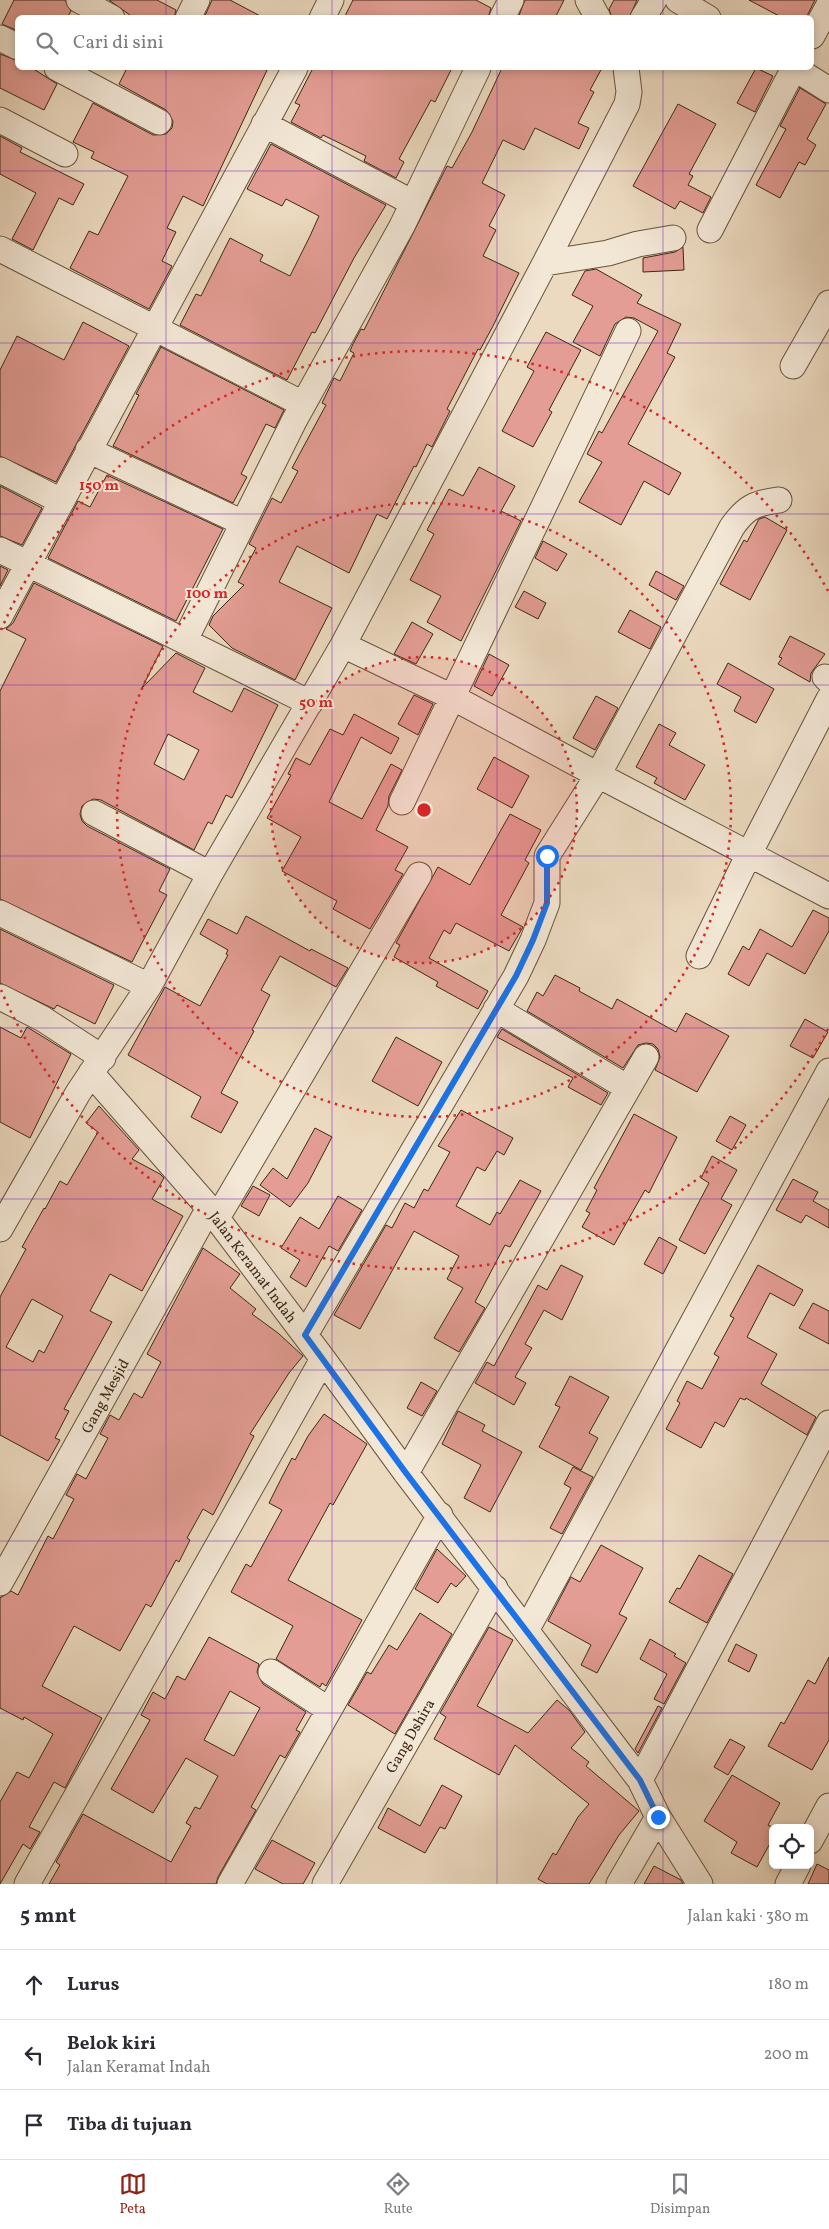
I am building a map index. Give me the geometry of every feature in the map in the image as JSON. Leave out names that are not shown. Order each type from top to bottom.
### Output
[{"type":"street","points":[[79,0],[106,15]]},
{"type":"street","points":[[190,15],[197,0]]},
{"type":"street","points":[[324,15],[331,0]]},
{"type":"street","points":[[504,15],[511,0]]},
{"type":"street","points":[[588,0],[596,15]]},
{"type":"street","points":[[644,15],[654,0]]},
{"type":"street","points":[[678,0],[703,15]]},
{"type":"street","points":[[814,32],[829,5]]},
{"type":"street","points":[[0,38],[15,46]]},
{"type":"street","points":[[61,70],[159,122]]},
{"type":"street","points":[[0,616],[152,328],[294,70]]},
{"type":"street","points":[[185,640],[303,404],[413,203],[477,70]]},
{"type":"street","points":[[0,1229],[97,1066],[149,986],[210,874],[343,645],[546,263],[627,104],[629,92],[626,70]]},
{"type":"street","points":[[710,230],[793,70]]},
{"type":"street","points":[[797,70],[829,90]]},
{"type":"street","points":[[0,120],[65,154]]},
{"type":"street","points":[[264,124],[413,203]]},
{"type":"street","points":[[546,263],[608,253],[638,244],[673,238]]},
{"type":"street","points":[[0,249],[303,404]]},
{"type":"street","points":[[793,366],[829,303]]},
{"type":"street","points":[[402,802],[628,331]]},
{"type":"street","points":[[88,450],[243,523]]},
{"type":"street","points":[[0,470],[61,501]]},
{"type":"street","points":[[305,1335],[496,1009],[533,940],[547,903],[547,856],[552,845],[598,775],[737,520],[742,513],[759,503],[779,500]]},
{"type":"street","points":[[0,550],[310,703]]},
{"type":"street","points":[[343,645],[452,697],[829,896]]},
{"type":"street","points":[[700,956],[828,686]]},
{"type":"street","points":[[94,813],[210,874]]},
{"type":"street","name":"Gang Mesjid","points":[[0,1583],[213,1213],[419,875]]},
{"type":"street","points":[[0,913],[149,986]]},
{"type":"street","name":"Jalan Keramat Indah","points":[[0,997],[43,1019],[97,1066],[213,1213],[324,1359],[406,1473],[527,1629],[640,1780],[658,1817],[700,1884]]},
{"type":"street","points":[[496,1009],[628,1088]]},
{"type":"street","points":[[406,1473],[646,1057]]},
{"type":"street","points":[[527,1629],[829,1071]]},
{"type":"street","points":[[27,1884],[324,1359]]},
{"type":"street","points":[[640,1780],[829,1423]]},
{"type":"street","points":[[230,1884],[440,1515]]},
{"type":"street","name":"Gang Dshira","points":[[325,1884],[495,1588]]},
{"type":"street","points":[[271,1672],[329,1710]]},
{"type":"street","points":[[814,1835],[828,1810]]},
{"type":"street","points":[[619,1884],[658,1817]]},
{"type":"street","points":[[788,1884],[796,1869]]},
{"type":"building","points":[[14,0],[65,0],[71,11],[69,15],[15,15],[15,30],[2,24]]},
{"type":"building","points":[[109,0],[157,0],[176,10],[175,15],[130,15]]},
{"type":"building","points":[[212,0],[230,0],[258,15],[205,15]]},
{"type":"building","points":[[353,0],[476,0],[491,8],[489,15],[346,15]]},
{"type":"building","points":[[525,0],[564,0],[556,15],[519,15]]},
{"type":"building","points":[[614,0],[637,0],[630,15],[611,15],[609,9]]},
{"type":"building","points":[[749,0],[815,0],[808,15],[777,15]]},
{"type":"building","points":[[0,54],[15,60],[15,70],[35,70],[57,84],[44,110],[0,88]]},
{"type":"building","points":[[126,70],[267,70],[203,206],[183,196],[167,228],[176,232],[162,261],[172,266],[149,309],[70,268],[89,231],[98,235],[128,176],[91,158],[94,152],[73,142],[93,103],[153,135],[166,134],[172,128],[173,121],[166,110],[119,84]]},
{"type":"building","points":[[312,70],[451,70],[435,102],[431,100],[399,159],[404,162],[396,178],[364,161],[366,156],[323,135],[321,138],[291,122],[300,105],[295,103]]},
{"type":"building","points":[[501,70],[601,70],[590,90],[594,92],[578,123],[589,128],[579,149],[535,128],[524,150],[503,140],[482,183],[505,195],[489,226],[496,230],[483,256],[519,273],[493,326],[480,350],[478,349],[447,409],[450,411],[432,447],[427,444],[387,519],[377,514],[349,573],[297,546],[279,582],[332,608],[295,680],[232,648],[209,625],[213,616],[244,585],[238,582],[256,548],[249,544],[272,498],[281,503],[298,471],[292,468],[326,405],[322,403],[334,378],[340,381],[354,353],[350,351],[353,344],[361,329],[364,330],[447,166],[452,168],[472,132]]},
{"type":"building","points":[[755,70],[760,70],[773,76],[755,112],[737,103]]},
{"type":"building","points":[[800,88],[826,104],[807,139],[816,145],[805,165],[799,162],[780,198],[756,185],[786,129],[780,126]]},
{"type":"building","points":[[678,104],[716,124],[689,174],[693,176],[688,185],[711,197],[703,213],[680,201],[675,209],[633,186]]},
{"type":"building","points":[[0,136],[22,148],[20,152],[84,184],[73,205],[59,198],[33,250],[12,239],[36,193],[0,174]]},
{"type":"building","points":[[271,144],[386,205],[354,258],[315,333],[312,332],[287,380],[180,325],[196,294],[201,296],[230,238],[263,255],[260,261],[290,276],[319,216],[286,199],[282,206],[247,189]]},
{"type":"building","points":[[683,247],[684,270],[643,272],[643,258],[675,252]]},
{"type":"building","points":[[596,269],[642,295],[637,303],[681,324],[667,353],[675,357],[628,444],[681,473],[669,495],[644,481],[621,525],[579,502],[602,462],[587,454],[599,431],[602,433],[658,331],[634,318],[626,317],[615,324],[600,356],[573,342],[593,306],[572,295],[585,271]]},
{"type":"building","points":[[83,322],[129,346],[56,482],[0,456],[0,370],[17,336],[64,360]]},
{"type":"building","points":[[546,332],[581,350],[549,410],[552,412],[533,447],[502,431],[534,371],[527,367]]},
{"type":"building","points":[[161,347],[284,410],[275,428],[266,424],[241,474],[247,477],[233,503],[113,446],[139,395],[136,394]]},
{"type":"building","points":[[479,467],[515,486],[501,511],[521,521],[461,641],[427,622],[441,596],[410,580],[434,534],[427,530],[449,489],[463,496]]},
{"type":"building","points":[[107,475],[223,529],[176,621],[48,558],[78,501],[90,507]]},
{"type":"building","points":[[0,486],[42,508],[22,545],[0,536]]},
{"type":"building","points":[[765,517],[787,530],[750,600],[720,584],[744,540],[747,542],[759,519]]},
{"type":"building","points":[[543,541],[567,554],[557,571],[535,558]]},
{"type":"building","points":[[0,566],[8,570],[0,586]]},
{"type":"building","points":[[656,571],[684,586],[676,600],[649,585]]},
{"type":"building","points":[[34,583],[163,646],[142,688],[176,653],[205,668],[193,692],[232,712],[244,688],[278,705],[232,798],[226,795],[212,824],[208,822],[194,850],[101,800],[93,799],[82,806],[80,814],[82,821],[87,826],[170,869],[159,891],[167,895],[132,962],[0,899],[0,691],[26,639],[6,629],[13,623]],"holes":[[[168,734],[199,750],[184,780],[154,764]]]},
{"type":"building","points":[[524,591],[546,603],[538,619],[515,607]]},
{"type":"building","points":[[630,610],[661,627],[650,649],[618,632]]},
{"type":"building","points":[[412,622],[433,634],[416,664],[394,654]]},
{"type":"building","points":[[790,636],[825,654],[811,673],[810,682],[778,664],[782,658],[779,657]]},
{"type":"building","points":[[489,654],[509,665],[492,696],[474,686]]},
{"type":"building","points":[[728,663],[774,689],[756,723],[734,711],[741,697],[717,684]]},
{"type":"building","points":[[414,695],[433,704],[418,735],[398,724]]},
{"type":"building","points":[[596,696],[618,708],[595,750],[573,738]]},
{"type":"building","points":[[354,714],[399,738],[391,754],[361,737],[329,802],[362,819],[391,764],[402,770],[389,796],[388,806],[376,830],[408,847],[395,870],[403,874],[370,929],[333,909],[337,901],[282,871],[301,837],[267,818],[291,775],[288,774],[296,758],[310,765],[330,729],[343,735]]},
{"type":"building","points":[[659,724],[676,733],[669,745],[705,765],[685,800],[654,783],[657,778],[636,767]]},
{"type":"building","points":[[494,757],[529,776],[512,808],[477,789]]},
{"type":"building","points":[[510,814],[541,830],[525,860],[529,863],[501,915],[523,927],[509,951],[456,923],[450,934],[444,930],[429,958],[488,991],[478,1009],[436,986],[438,982],[394,957],[400,945],[396,943],[438,867],[470,885]]},
{"type":"building","points":[[813,910],[829,918],[829,931],[805,974],[767,953],[749,986],[728,974],[743,946],[749,950],[760,929],[792,947]]},
{"type":"building","points":[[246,916],[310,951],[311,949],[348,968],[336,987],[280,956],[261,990],[270,995],[252,1030],[254,1031],[221,1093],[238,1102],[221,1133],[191,1117],[201,1097],[128,1055],[165,987],[200,1006],[228,955],[226,954],[228,950],[200,934],[208,919],[237,934]]},
{"type":"building","points":[[0,929],[114,985],[95,1024],[57,1005],[54,1009],[0,983]]},
{"type":"building","points":[[555,975],[580,988],[579,991],[612,1009],[617,999],[676,1032],[686,1013],[729,1036],[697,1092],[655,1070],[660,1057],[658,1049],[653,1044],[638,1045],[623,1068],[527,1011],[537,992],[543,996]]},
{"type":"building","points":[[805,1019],[828,1032],[813,1058],[790,1046]]},
{"type":"building","points":[[0,1027],[21,1038],[27,1027],[71,1054],[30,1138],[0,1122]]},
{"type":"building","points":[[502,1029],[608,1093],[601,1105],[568,1087],[573,1078],[497,1037]]},
{"type":"building","points":[[396,1037],[442,1062],[418,1106],[372,1081]]},
{"type":"building","points":[[99,1106],[139,1150],[132,1159],[164,1178],[152,1199],[183,1216],[142,1291],[110,1274],[90,1311],[112,1322],[64,1409],[69,1411],[55,1438],[60,1440],[48,1461],[0,1435],[0,1297],[26,1249],[22,1247],[60,1181],[67,1185],[98,1132],[86,1123]],"holes":[[[32,1299],[63,1316],[44,1353],[39,1350],[33,1362],[6,1347]]]},
{"type":"building","points":[[461,1110],[513,1138],[504,1155],[497,1151],[485,1171],[477,1167],[456,1206],[490,1225],[497,1212],[500,1214],[520,1180],[541,1191],[510,1247],[505,1245],[475,1302],[485,1308],[459,1352],[434,1338],[463,1288],[447,1279],[459,1256],[414,1231],[360,1329],[334,1315],[386,1225],[392,1228],[405,1203],[414,1208],[424,1189],[428,1191],[450,1152],[438,1146]]},
{"type":"building","points":[[634,1114],[677,1137],[649,1193],[645,1190],[614,1245],[582,1227],[590,1213],[586,1211],[597,1190],[594,1188]]},
{"type":"building","points":[[730,1116],[746,1125],[732,1150],[716,1141]]},
{"type":"building","points":[[315,1128],[332,1137],[308,1183],[290,1207],[260,1185],[273,1168],[287,1179]]},
{"type":"building","points":[[712,1156],[737,1170],[721,1199],[732,1205],[705,1254],[679,1240],[709,1183],[701,1178]]},
{"type":"building","points":[[793,1179],[818,1192],[813,1201],[829,1210],[829,1228],[806,1215],[801,1223],[776,1210]]},
{"type":"building","points":[[253,1186],[270,1195],[259,1216],[241,1206]]},
{"type":"building","points":[[338,1196],[362,1210],[338,1251],[329,1246],[306,1287],[290,1277],[300,1260],[281,1248],[300,1217],[319,1229]]},
{"type":"building","points":[[659,1237],[677,1247],[663,1274],[644,1264]]},
{"type":"building","points":[[203,1248],[240,1274],[230,1288],[256,1309],[252,1314],[278,1333],[303,1356],[289,1373],[250,1434],[254,1436],[213,1515],[203,1509],[187,1538],[190,1540],[179,1562],[176,1560],[151,1607],[146,1604],[120,1651],[74,1626],[42,1686],[102,1718],[65,1788],[54,1782],[29,1827],[40,1832],[30,1849],[23,1844],[0,1884],[0,1802],[17,1772],[29,1778],[53,1734],[24,1717],[23,1720],[0,1708],[0,1598],[11,1591],[18,1595],[48,1536],[53,1539],[74,1499],[66,1495],[77,1474],[86,1479],[108,1438],[100,1434],[110,1415],[119,1420],[134,1393],[142,1398],[161,1362],[147,1354]]},
{"type":"building","points":[[561,1265],[583,1276],[562,1320],[544,1310],[525,1344],[532,1348],[515,1377],[526,1383],[514,1405],[475,1383],[487,1362],[494,1366],[538,1285],[547,1290]]},
{"type":"building","points":[[758,1265],[803,1290],[794,1306],[770,1293],[747,1337],[777,1354],[761,1384],[816,1417],[807,1435],[746,1398],[745,1400],[740,1398],[724,1427],[715,1422],[701,1448],[666,1429],[680,1403],[677,1401],[687,1381],[702,1389],[719,1357],[714,1354],[734,1318],[730,1316]]},
{"type":"building","points":[[813,1303],[829,1311],[829,1344],[799,1328]]},
{"type":"building","points":[[570,1376],[609,1397],[589,1433],[598,1438],[581,1470],[539,1447],[560,1407],[555,1405]]},
{"type":"building","points":[[421,1382],[437,1391],[422,1416],[407,1408]]},
{"type":"building","points":[[458,1411],[485,1425],[482,1431],[522,1452],[490,1512],[464,1498],[481,1465],[442,1444]]},
{"type":"building","points":[[324,1414],[367,1444],[333,1505],[330,1503],[288,1580],[362,1620],[326,1686],[322,1683],[320,1687],[276,1659],[293,1626],[231,1592],[246,1564],[251,1567],[282,1510],[269,1503],[282,1477],[292,1458],[295,1460],[308,1436]]},
{"type":"building","points":[[573,1467],[593,1477],[562,1534],[550,1528],[571,1488],[564,1484]]},
{"type":"building","points":[[601,1545],[643,1568],[619,1614],[627,1618],[597,1673],[581,1665],[591,1645],[548,1621],[571,1577],[580,1582]]},
{"type":"building","points":[[437,1549],[466,1576],[456,1587],[451,1583],[438,1603],[415,1589]]},
{"type":"building","points":[[699,1555],[733,1574],[707,1623],[669,1602],[677,1588],[680,1589]]},
{"type":"building","points":[[420,1613],[452,1634],[395,1734],[348,1705],[367,1672],[371,1674],[389,1645],[397,1650]]},
{"type":"building","points":[[489,1627],[513,1640],[477,1706],[528,1733],[557,1700],[569,1710],[585,1732],[571,1748],[589,1762],[586,1766],[639,1811],[619,1835],[589,1884],[547,1884],[538,1879],[553,1853],[556,1855],[578,1817],[589,1804],[515,1745],[499,1775],[434,1739],[446,1717],[440,1713]]},
{"type":"building","points":[[209,1637],[259,1664],[257,1672],[263,1684],[306,1712],[296,1730],[300,1732],[285,1758],[280,1755],[251,1807],[256,1810],[218,1877],[216,1884],[49,1884],[60,1865],[56,1862],[83,1814],[171,1862],[191,1826],[186,1823],[195,1807],[200,1809],[218,1776],[186,1758],[153,1813],[111,1789],[150,1720],[141,1715],[153,1692],[165,1699],[177,1676],[185,1680]],"holes":[[[230,1691],[260,1708],[234,1756],[204,1740]]]},
{"type":"building","points":[[650,1639],[676,1654],[674,1656],[686,1663],[664,1704],[654,1699],[667,1674],[640,1659]]},
{"type":"building","points":[[736,1644],[757,1655],[749,1672],[728,1661]]},
{"type":"building","points":[[829,1657],[829,1740],[812,1770],[768,1746],[781,1722],[784,1724],[808,1680],[815,1684]]},
{"type":"building","points":[[658,1706],[662,1708],[638,1753],[635,1749]]},
{"type":"building","points":[[730,1739],[745,1747],[728,1775],[714,1767]]},
{"type":"building","points":[[732,1775],[780,1803],[768,1825],[769,1845],[757,1867],[731,1853],[737,1842],[704,1821]]},
{"type":"building","points":[[442,1785],[462,1796],[445,1829],[440,1827],[425,1853],[378,1828],[388,1808],[420,1826]]},
{"type":"building","points":[[272,1840],[315,1863],[303,1884],[283,1884],[255,1869]]},
{"type":"building","points":[[817,1864],[829,1870],[829,1884],[808,1884]]},
{"type":"building","points":[[654,1866],[681,1880],[683,1884],[644,1884]]},
{"type":"route","points":[[547,856],[545,867],[547,903],[533,940],[516,976],[305,1335],[406,1473],[440,1515],[640,1780],[658,1817]]}]
